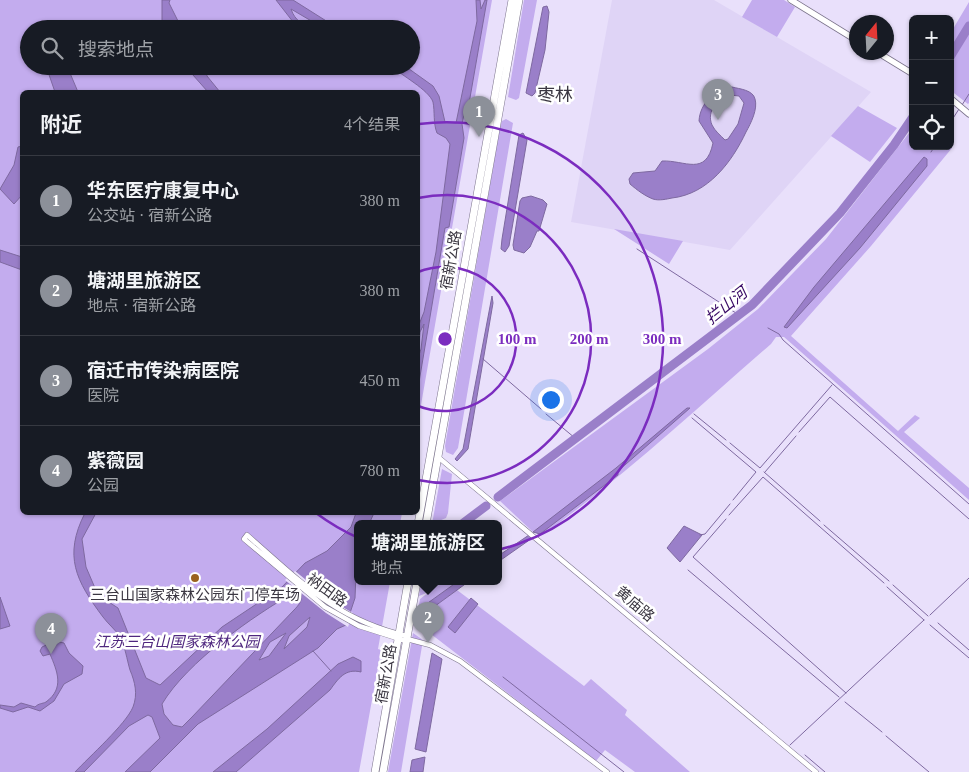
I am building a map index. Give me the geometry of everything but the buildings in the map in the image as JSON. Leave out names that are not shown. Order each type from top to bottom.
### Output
[{"type":"highway","name":"宿新公路","points":[[420,513],[512,0]]},
{"type":"highway","name":"宿新公路","points":[[427,520],[519,0]]},
{"type":"highway","name":"宿新公路","points":[[375,772],[408,585]]},
{"type":"highway","name":"宿新公路","points":[[383,772],[416,585]]},
{"type":"street","points":[[791,0],[849,36]]},
{"type":"street","points":[[891,60],[909,71]]},
{"type":"street","points":[[954,101],[969,114]]},
{"type":"street","name":"黄庙路","points":[[438,457],[816,772]]},
{"type":"street","name":"衲田路","points":[[246,537],[290,574],[360,624],[438,649],[460,661],[607,772]]},
{"type":"shaded area","points":[[162,0],[170,0],[169,3],[178,20],[162,20]]},
{"type":"shaded area","points":[[276,0],[293,0],[325,20],[310,20],[291,9],[298,20],[292,20]]},
{"type":"shaded area","points":[[476,0],[480,0],[481,9],[485,0],[487,0],[467,115],[464,114],[462,124],[464,138],[449,227],[445,228],[420,376],[420,352],[424,324],[420,332],[420,322],[424,312],[436,252],[450,144],[446,138],[437,133],[433,102],[430,97],[403,75],[418,75],[433,86],[439,96],[445,122],[456,123],[477,21]]},
{"type":"shaded area","points":[[612,0],[714,0],[871,92],[730,250],[571,222]]},
{"type":"shaded area","points":[[547,6],[549,12],[545,50],[535,93],[532,96],[526,93],[543,7]]},
{"type":"shaded area","points":[[49,75],[71,75],[77,90],[54,90]]},
{"type":"shaded area","points":[[193,75],[207,75],[218,90],[206,90]]},
{"type":"shaded area","points":[[732,87],[749,92],[754,96],[756,107],[752,120],[734,154],[717,175],[697,190],[663,200],[650,198],[630,184],[629,179],[633,173],[655,171],[662,161],[694,164],[705,160],[710,153],[713,143],[699,121],[700,114],[705,103],[714,94]],"holes":[[[730,95],[739,96],[744,103],[738,124],[728,139],[725,140],[712,125],[712,110],[721,99]]]},
{"type":"shaded area","points":[[523,133],[527,140],[509,246],[505,252],[501,249],[502,239],[519,135]]},
{"type":"shaded area","points":[[20,146],[20,197],[14,204],[0,189],[14,165],[18,147]]},
{"type":"shaded area","points":[[924,157],[927,159],[927,166],[860,248],[787,328],[784,327],[814,287]]},
{"type":"shaded area","points":[[531,196],[543,200],[547,204],[539,231],[537,231],[530,247],[524,253],[514,250],[513,245],[520,201],[522,198]]},
{"type":"shaded area","points":[[0,250],[20,256],[20,269],[0,262]]},
{"type":"shaded area","points":[[492,296],[493,303],[468,449],[457,461],[455,459],[463,449]]},
{"type":"shaded area","points":[[687,408],[690,408],[618,471],[618,475],[540,534],[533,532],[616,468]]},
{"type":"shaded area","points":[[84,515],[95,515],[82,539],[86,567],[98,595],[118,608],[146,678],[160,685],[222,627],[282,587],[305,563],[327,551],[351,527],[355,515],[373,515],[371,520],[354,520],[355,598],[346,625],[337,629],[318,648],[198,724],[150,772],[125,772],[160,738],[152,717],[148,715],[129,726],[84,772],[75,772],[123,722],[133,707],[136,693],[120,637],[105,620],[80,580],[74,555],[78,528]],"holes":[[[295,592],[301,592],[301,600],[296,608],[182,727],[173,725],[164,714],[162,704],[187,672],[222,641]],[[310,617],[307,627],[284,649],[289,636]],[[286,633],[269,656],[259,660],[270,642]]]},
{"type":"shaded area","points":[[684,526],[702,535],[680,562],[667,548]]},
{"type":"shaded area","points":[[529,535],[531,538],[502,559],[502,553]]},
{"type":"shaded area","points":[[453,585],[464,585],[431,609],[425,605]]},
{"type":"shaded area","points":[[0,597],[10,626],[0,629]]},
{"type":"shaded area","points":[[471,598],[478,604],[455,633],[448,627]]},
{"type":"shaded area","points":[[55,641],[64,643],[69,653],[83,666],[82,674],[64,684],[54,701],[40,711],[28,707],[13,712],[0,708],[0,705],[14,707],[21,703],[35,707],[52,697],[56,691],[57,673],[50,654],[43,656],[40,651],[42,647]]},
{"type":"shaded area","points":[[432,653],[442,659],[426,752],[415,749]]},
{"type":"shaded area","points":[[353,657],[361,661],[361,672],[355,671],[342,675],[330,690],[236,772],[213,772],[267,729],[338,664]]},
{"type":"shaded area","points":[[425,757],[423,772],[410,772],[412,760]]},
{"type":"green space","name":"江苏三台山国家森林公园","points":[[0,0],[492,0],[420,411],[420,90],[20,90],[20,515],[402,515],[401,520],[354,520],[354,585],[389,585],[378,649],[381,650],[359,772],[0,772]]},
{"type":"green space","points":[[524,0],[537,0],[519,98],[516,100],[508,97]]},
{"type":"green space","points":[[752,0],[784,0],[795,7],[777,37],[742,17]]},
{"type":"green space","points":[[969,2],[968,104],[954,93],[954,27]]},
{"type":"green space","points":[[858,106],[897,128],[870,162],[831,136]]},
{"type":"green space","points":[[506,119],[513,123],[458,448],[453,455],[446,452],[445,446],[500,127],[502,121]]},
{"type":"green space","points":[[909,133],[909,150],[950,150],[871,246],[791,336],[898,431],[915,415],[920,418],[904,432],[969,488],[969,500],[784,337],[776,337],[771,344],[630,467],[542,535],[533,532],[500,501],[708,349],[758,309],[826,239]]},
{"type":"green space","points":[[614,229],[683,241],[669,264]]},
{"type":"green space","points":[[442,469],[452,474],[448,513],[446,518],[433,520]]},
{"type":"green space","points":[[421,585],[453,585],[425,605],[431,609],[457,590],[584,686],[591,679],[627,710],[625,715],[690,772],[635,772],[605,750],[596,761],[427,631],[431,626],[417,615],[420,599],[429,592],[419,596]]},
{"type":"green space","points":[[413,633],[423,640],[401,772],[388,772]]},
{"type":"pier","points":[[295,571],[332,601],[353,613],[348,627],[326,613],[285,580]]},
{"type":"waterway","name":"拦山河","points":[[954,50],[969,26]]},
{"type":"waterway","points":[[962,105],[969,94]]},
{"type":"waterway","points":[[954,117],[959,109]]},
{"type":"waterway","name":"拦山河","points":[[498,497],[752,305],[840,213],[894,145],[909,123]]},
{"type":"waterway","points":[[449,194],[456,150]]},
{"type":"waterway","points":[[637,249],[739,315]]},
{"type":"waterway","points":[[768,328],[779,334],[783,340],[969,504]]},
{"type":"waterway","points":[[483,359],[541,409]]},
{"type":"waterway","points":[[730,443],[760,468],[832,385]]},
{"type":"waterway","points":[[799,432],[830,397],[969,519]]},
{"type":"waterway","points":[[546,414],[575,438]]},
{"type":"waterway","points":[[694,414],[726,440]]},
{"type":"waterway","points":[[692,418],[756,472],[733,500]]},
{"type":"waterway","points":[[765,472],[796,436]]},
{"type":"waterway","points":[[764,472],[820,521]]},
{"type":"waterway","points":[[729,515],[763,477],[884,583]]},
{"type":"waterway","points":[[700,535],[705,534],[730,504]]},
{"type":"waterway","name":"拦山河","points":[[467,520],[486,506]]},
{"type":"waterway","points":[[726,519],[693,557],[846,693]]},
{"type":"waterway","points":[[824,525],[889,581]]},
{"type":"waterway","points":[[688,570],[839,697]]},
{"type":"waterway","points":[[930,615],[969,578]]},
{"type":"waterway","points":[[893,585],[928,616]]},
{"type":"waterway","points":[[887,587],[924,620]]},
{"type":"waterway","points":[[790,745],[924,620]]},
{"type":"waterway","points":[[938,623],[969,650]]},
{"type":"waterway","points":[[930,625],[969,658]]},
{"type":"waterway","points":[[313,651],[331,671]]},
{"type":"waterway","points":[[503,677],[624,772]]},
{"type":"waterway","points":[[845,702],[882,732]]},
{"type":"waterway","points":[[886,736],[929,772]]},
{"type":"waterway","points":[[805,755],[825,772]]},
{"type":"place","name":"宿迁市传染病医院","points":[[718,120]]},
{"type":"place","name":"华东医疗康复中心","points":[[479,137]]},
{"type":"place","name":"三台山国家森林公园东门停车场","points":[[195,578]]},
{"type":"place","name":"塘湖里旅游区","points":[[428,643]]},
{"type":"place","name":"紫薇园","points":[[51,654]]},
{"type":"district","name":"枣林","points":[[555,95]]}]
